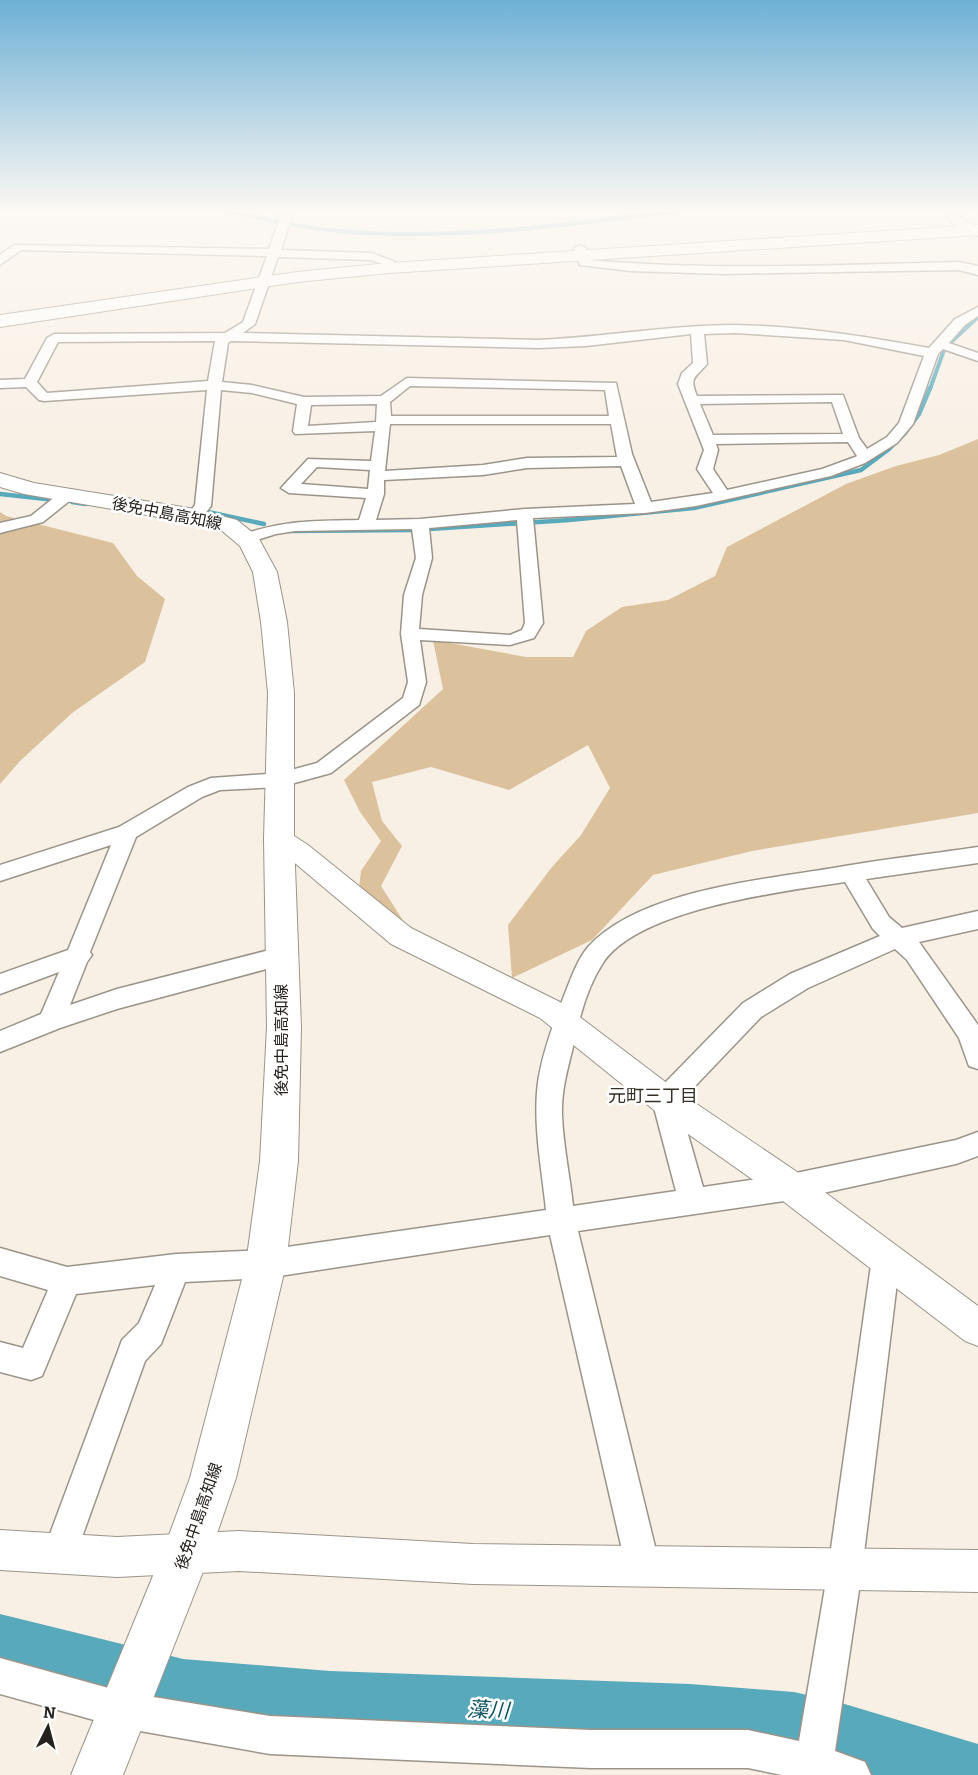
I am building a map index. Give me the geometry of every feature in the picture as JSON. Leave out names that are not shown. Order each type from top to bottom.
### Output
[{"type":"highway","points":[[0,312],[157,292]]},
{"type":"highway","points":[[0,321],[180,292]]},
{"type":"main road","name":"後免中島高知線","points":[[0,480],[67,495],[195,516],[229,525],[247,538],[258,554],[265,572],[274,622],[281,693],[279,839],[284,1028],[279,1161],[266,1264],[213,1478],[186,1554],[97,1775]]},
{"type":"street","points":[[195,516],[203,506],[214,385],[222,341],[249,324],[260,292]]},
{"type":"street","points":[[247,538],[285,526],[526,522],[723,496],[826,473],[865,457],[892,440],[906,424],[936,348],[960,322],[978,311]]},
{"type":"street","points":[[30,383],[54,338],[226,338],[538,344],[586,342],[697,330],[735,329],[844,336],[975,353]]},
{"type":"street","points":[[697,330],[700,364],[685,381],[711,453],[705,469],[723,496]]},
{"type":"street","points":[[0,384],[30,383],[44,397],[54,398],[214,385],[252,389],[304,401],[384,400],[407,382],[611,386],[626,461],[645,508]]},
{"type":"street","points":[[692,400],[838,398],[852,438],[865,457]]},
{"type":"street","points":[[365,526],[373,510],[376,494],[384,423],[384,400]]},
{"type":"street","points":[[304,401],[300,431],[384,423],[618,420]]},
{"type":"street","points":[[707,440],[852,438]]},
{"type":"street","points":[[376,494],[289,488],[313,462],[378,471],[483,470],[527,463],[626,461]]},
{"type":"street","points":[[0,528],[37,519],[67,495]]},
{"type":"street","points":[[410,634],[510,640],[524,638],[532,631],[534,623],[526,522]]},
{"type":"street","points":[[0,873],[127,832],[195,792],[218,783],[280,780],[324,768],[412,700],[417,682],[410,634],[413,595],[424,558],[420,525]]},
{"type":"street","points":[[51,1021],[80,955],[127,832]]},
{"type":"street","points":[[279,839],[299,852],[401,936],[550,1010],[665,1100],[791,1186],[978,1328]]},
{"type":"street","points":[[643,1567],[561,1220],[549,1116],[550,1089],[566,1023],[581,982],[596,955],[636,924],[664,911],[700,901],[850,872],[978,855]]},
{"type":"street","points":[[850,872],[881,923],[915,953],[971,1024],[970,1034],[978,1058]]},
{"type":"street","points":[[665,1100],[752,1010],[799,981],[898,938],[978,920]]},
{"type":"street","points":[[0,984],[80,955]]},
{"type":"street","points":[[0,1042],[51,1021],[117,999],[281,956]]},
{"type":"street","points":[[665,1100],[693,1201]]},
{"type":"street","points":[[0,1262],[67,1281],[176,1268],[266,1264],[791,1186],[956,1152],[978,1144]]},
{"type":"street","points":[[814,1763],[821,1708],[845,1570],[886,1258]]},
{"type":"street","points":[[60,1553],[133,1351],[150,1333],[176,1268]]},
{"type":"street","points":[[0,1357],[31,1365],[67,1281]]},
{"type":"street","points":[[0,1550],[117,1557],[239,1551],[473,1564],[978,1571]]},
{"type":"street","points":[[0,1676],[132,1690],[270,1735],[591,1749],[748,1749],[814,1763],[852,1775]]},
{"type":"shaded area","points":[[978,439],[978,813],[752,851],[653,875],[592,940],[512,978],[508,925],[552,867],[581,835],[610,788],[588,745],[509,790],[431,767],[372,782],[382,821],[402,846],[381,886],[411,933],[359,888],[361,871],[381,841],[360,812],[344,780],[443,689],[433,640],[526,657],[573,657],[586,631],[622,607],[668,600],[715,576],[727,547],[846,484],[896,466],[939,455]]},
{"type":"shaded area","points":[[0,512],[6,516],[113,543],[137,576],[165,599],[145,662],[72,713],[20,761],[0,784]]},
{"type":"waterway","points":[[951,342],[978,317]]},
{"type":"waterway","points":[[930,389],[944,350]]},
{"type":"waterway","points":[[429,529],[569,520],[694,508],[861,470],[889,449],[905,433],[919,414],[930,388]]},
{"type":"waterway","points":[[0,494],[55,500]]},
{"type":"waterway","points":[[72,502],[86,504]]},
{"type":"waterway","points":[[208,512],[264,524]]},
{"type":"waterway","points":[[288,531],[412,530]]},
{"type":"waterway","name":"藻川","points":[[0,1645],[183,1690],[330,1703],[690,1716],[794,1724],[838,1734],[974,1775]]},
{"type":"district","name":"元町三丁目","points":[[653,1096]]}]
